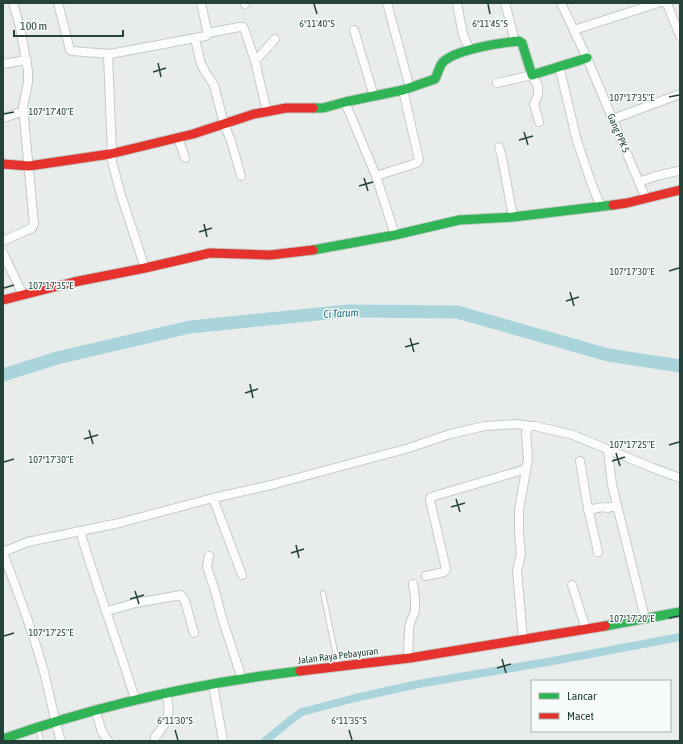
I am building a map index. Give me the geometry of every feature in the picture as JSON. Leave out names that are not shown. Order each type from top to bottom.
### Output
[{"type":"street","points":[[3,241],[34,226],[24,111],[28,82],[27,60],[13,3]]},
{"type":"street","points":[[58,3],[70,50],[72,51],[110,54],[195,39],[206,36],[208,33],[243,27],[255,61],[267,112]]},
{"type":"street","points":[[201,3],[208,33]]},
{"type":"street","points":[[376,176],[417,163],[419,160],[406,89],[387,3]]},
{"type":"street","points":[[457,3],[463,35],[470,50]]},
{"type":"street","points":[[505,3],[515,41]]},
{"type":"street","name":"Gang PPK 5","points":[[561,3],[587,58],[646,199]]},
{"type":"street","points":[[574,30],[658,3]]},
{"type":"street","points":[[665,3],[668,6],[680,36]]},
{"type":"street","points":[[354,30],[374,96]]},
{"type":"street","points":[[195,39],[206,74],[214,85],[224,124],[231,141],[241,176]]},
{"type":"street","points":[[255,61],[275,39]]},
{"type":"street","points":[[3,164],[29,166],[111,154],[178,138],[254,114],[286,108],[323,108],[406,89],[435,79],[443,61],[450,57],[470,50],[515,41],[521,41],[532,75],[538,86],[538,95],[534,104],[539,122]]},
{"type":"street","points":[[110,54],[107,58],[111,154],[121,195],[145,268]]},
{"type":"street","points":[[498,83],[532,75],[587,58]]},
{"type":"street","points":[[3,64],[27,60]]},
{"type":"street","points":[[559,66],[577,141],[601,206]]},
{"type":"street","points":[[613,119],[680,94]]},
{"type":"street","points":[[345,102],[376,176],[395,235]]},
{"type":"street","points":[[3,118],[24,111]]},
{"type":"street","points":[[178,138],[185,158]]},
{"type":"street","points":[[499,146],[513,217]]},
{"type":"street","points":[[639,182],[678,171]]},
{"type":"street","points":[[3,300],[74,282],[210,253],[270,255],[317,250],[395,235],[459,220],[513,217],[601,206],[646,199],[680,190]]},
{"type":"street","points":[[3,253],[23,294]]},
{"type":"street","points":[[61,741],[54,721],[44,674],[34,638],[3,552],[28,542],[80,531],[270,485],[409,448],[450,434],[485,426],[516,424],[542,427],[573,435],[680,478]]},
{"type":"street","points":[[523,639],[517,570],[521,554],[519,510],[528,459],[526,432],[530,426]]},
{"type":"street","points":[[608,450],[609,470],[645,618]]},
{"type":"street","points":[[580,461],[588,510],[598,552]]},
{"type":"street","points":[[426,576],[444,571],[446,568],[430,500],[431,497],[526,469]]},
{"type":"street","points":[[213,498],[242,575]]},
{"type":"street","points":[[588,510],[617,506]]},
{"type":"street","points":[[80,531],[94,578],[107,611],[135,699]]},
{"type":"street","points":[[209,556],[207,567],[242,679]]},
{"type":"street","points":[[408,658],[410,623],[415,611],[413,584]]},
{"type":"street","points":[[572,585],[586,629]]},
{"type":"street","points":[[107,611],[136,603],[181,595],[185,601],[194,633]]},
{"type":"street","name":"Jalan Raya Pebayuran","points":[[3,739],[54,721],[135,699],[166,693],[242,679],[468,649],[680,612]]},
{"type":"street","points":[[213,685],[223,741]]},
{"type":"street","points":[[155,741],[155,737],[161,731],[168,717],[169,710],[166,693]]},
{"type":"street","points":[[95,710],[102,732],[108,741]]},
{"type":"lane","points":[[324,593],[338,666]]},
{"type":"lane","points":[[37,726],[41,741]]},
{"type":"waterway","name":"Ci Tarum","points":[[3,375],[57,358],[190,327],[348,311],[457,312],[608,355],[680,366]]},
{"type":"waterway","points":[[265,741],[302,712],[355,698],[418,684],[680,637]]},
{"type":"traffic: fast","points":[[313,108],[323,108],[403,90],[435,79],[443,62],[450,57],[468,50],[490,45],[519,41],[522,43],[532,75],[587,58]]},
{"type":"traffic: fast","points":[[313,250],[395,235],[459,220],[513,217],[613,205]]},
{"type":"traffic: fast","points":[[605,626],[680,612]]},
{"type":"traffic: fast","points":[[3,739],[76,716],[150,697],[224,682],[300,671]]},
{"type":"traffic: jam","points":[[3,164],[29,166],[110,154],[193,134],[254,114],[286,108],[313,108]]},
{"type":"traffic: jam","points":[[613,205],[680,190]]},
{"type":"traffic: jam","points":[[3,300],[74,282],[210,253],[270,255],[313,250]]},
{"type":"traffic: jam","points":[[300,671],[410,658],[605,626]]}]
